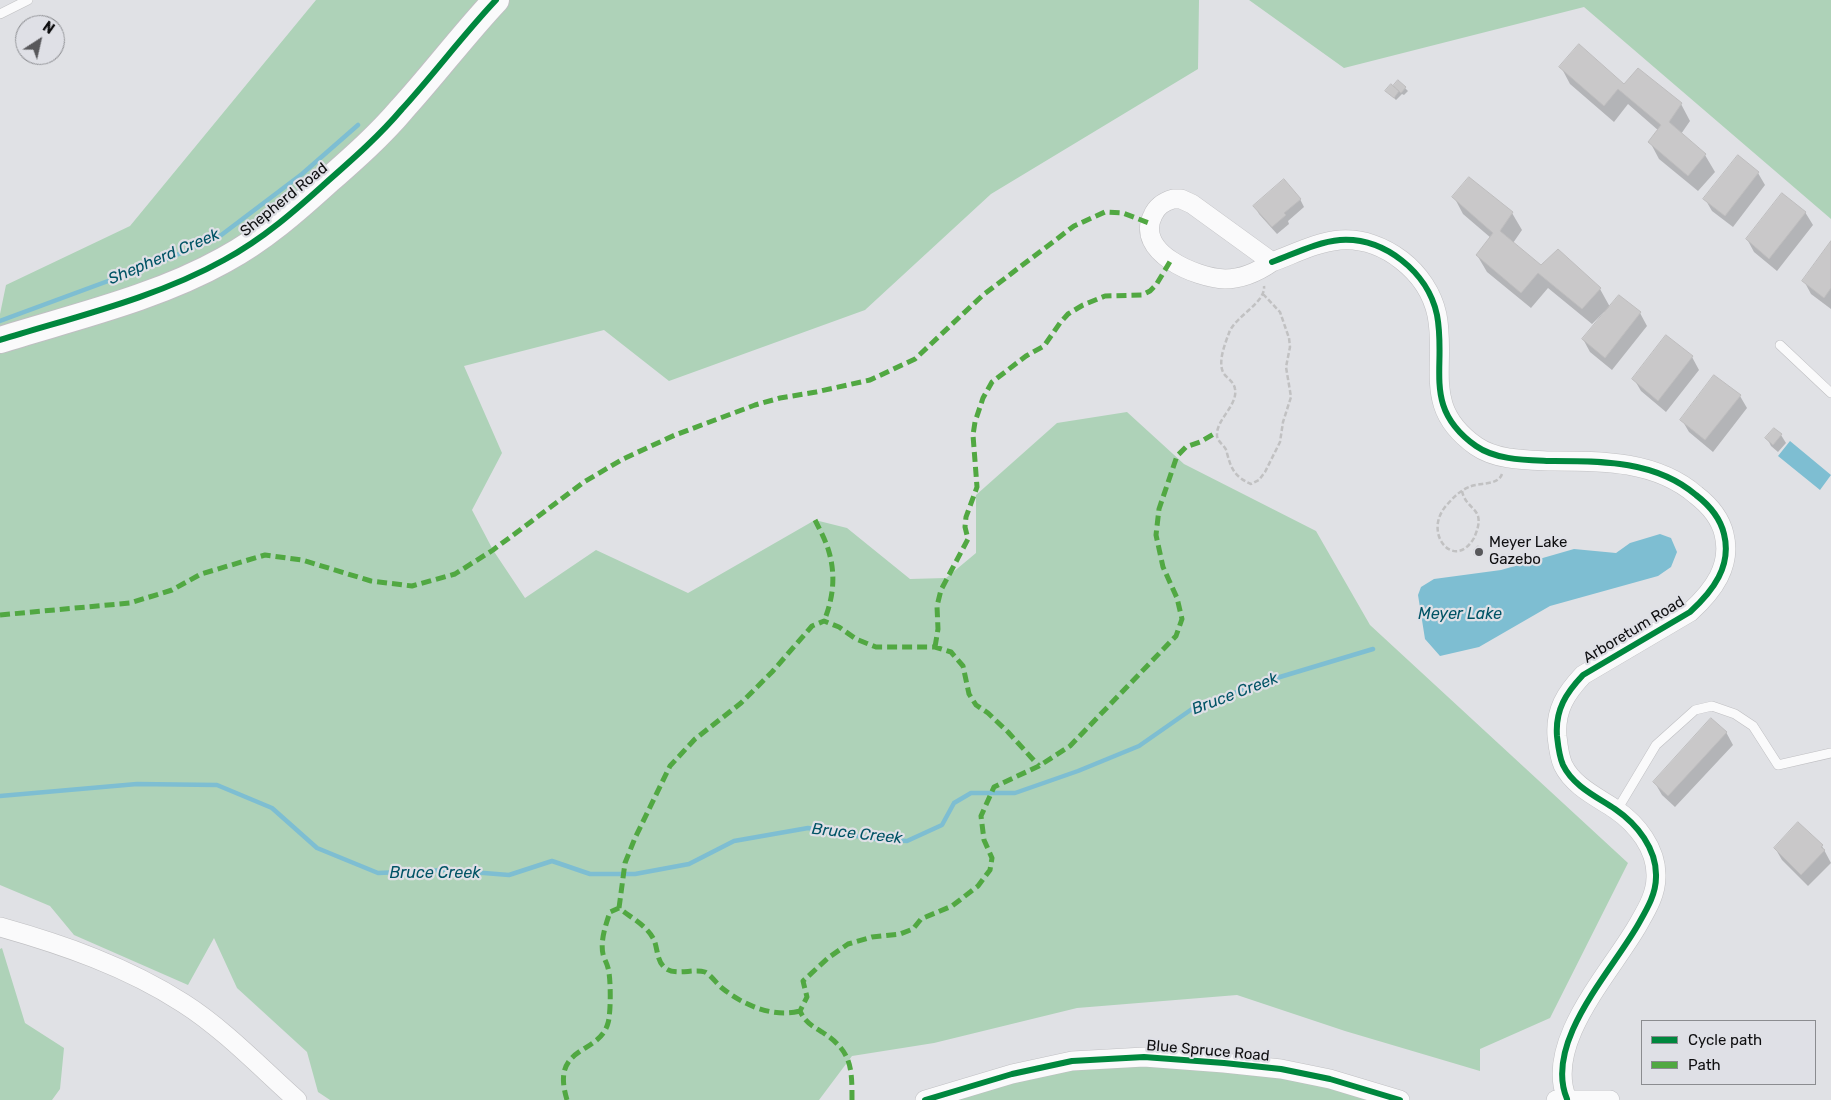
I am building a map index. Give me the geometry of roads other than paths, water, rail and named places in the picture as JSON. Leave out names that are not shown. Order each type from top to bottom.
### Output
[{"type":"street","name":"Shepherd Road","points":[[0,340],[179,282],[224,260],[260,239],[345,166],[402,110],[476,21],[496,0]]},
{"type":"street","name":"Arboretum Road","points":[[1267,265],[1192,204],[1181,199],[1165,201],[1158,206],[1149,223],[1152,243],[1157,249],[1184,269],[1206,276],[1225,279],[1244,276],[1319,244],[1340,240],[1354,240],[1375,245],[1400,259],[1416,274],[1425,286],[1436,314],[1439,388],[1450,419],[1463,436],[1478,447],[1506,458],[1589,461],[1631,465],[1652,470],[1672,478],[1690,490],[1707,504],[1723,528],[1726,542],[1726,557],[1723,571],[1716,584],[1703,600],[1690,612],[1583,675],[1562,701],[1557,730],[1558,748],[1564,766],[1572,778],[1586,791],[1617,810],[1636,828],[1650,847],[1656,878],[1655,890],[1646,910],[1628,943],[1602,979],[1579,1017],[1564,1050],[1562,1099]]},
{"type":"street","points":[[0,928],[42,939],[100,960],[154,986],[184,1004],[226,1036],[297,1100]]},
{"type":"street","name":"Blue Spruce Road","points":[[925,1100],[1012,1074],[1072,1061],[1144,1058],[1281,1069],[1330,1080],[1400,1100]]},
{"type":"street","points":[[1562,1099],[1610,1100]]},
{"type":"lane","points":[[0,14],[28,0]]},
{"type":"lane","points":[[1780,345],[1831,393]]},
{"type":"lane","points":[[1617,810],[1656,745],[1694,710],[1712,706],[1735,714],[1753,726],[1778,765],[1831,753]]},
{"type":"water","points":[[1790,441],[1831,475],[1820,490],[1778,456]]},
{"type":"water","name":"Meyer Lake","points":[[1660,534],[1671,538],[1677,552],[1671,567],[1658,576],[1550,606],[1479,647],[1440,656],[1425,639],[1418,595],[1421,587],[1434,579],[1501,570],[1574,549],[1616,553],[1630,543]]},
{"type":"waterway","name":"Shepherd Creek","points":[[0,321],[165,260],[220,236],[302,174],[358,125]]},
{"type":"waterway","name":"Bruce Creek","points":[[0,796],[137,784],[217,785],[272,808],[317,848],[378,873],[446,870],[509,875],[552,861],[590,874],[635,874],[689,864],[734,841],[808,828],[875,839],[907,841],[942,825],[954,803],[971,793],[1015,793],[1078,771],[1139,746],[1192,709],[1260,683],[1373,649]]},
{"type":"place","name":"Meyer Lake Gazebo","points":[[1479,552]]}]
